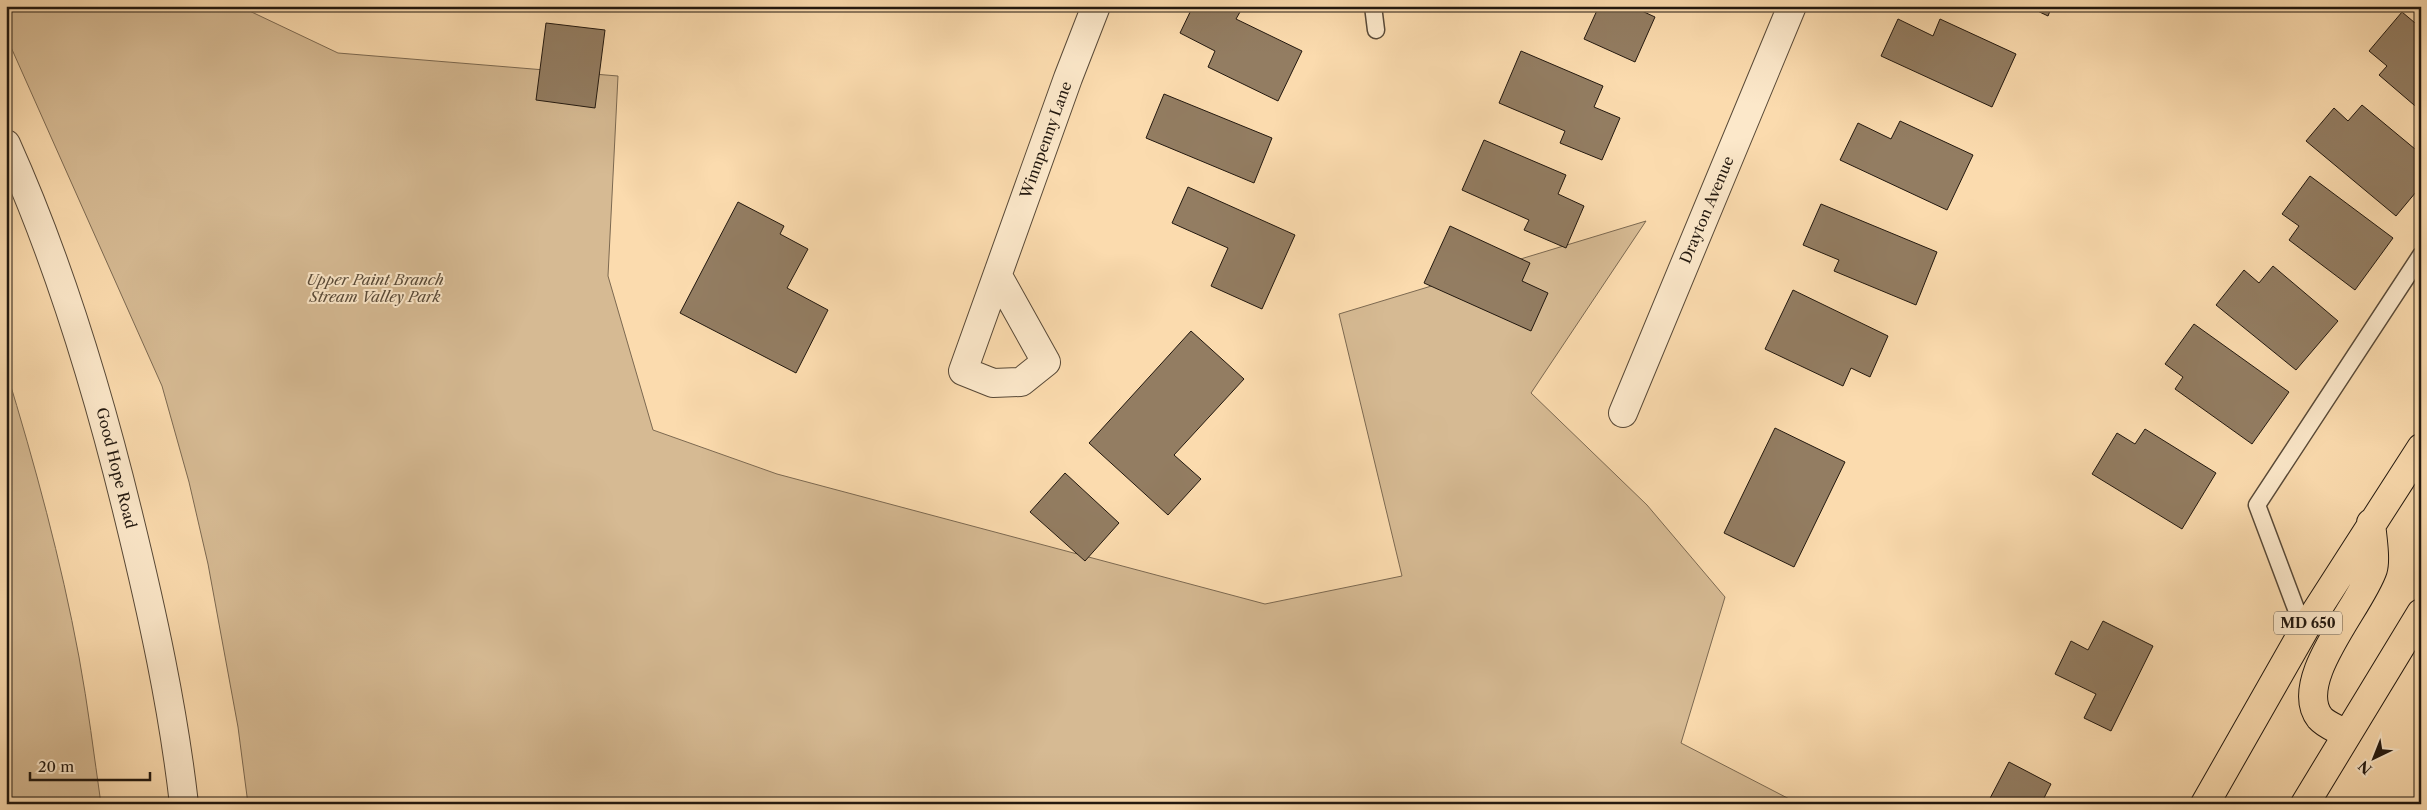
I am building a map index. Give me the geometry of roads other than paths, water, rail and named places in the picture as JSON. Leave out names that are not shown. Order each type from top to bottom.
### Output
[{"type":"main road","name":"MD 650","points":[[2205,804],[2304,630],[2421,448]]},
{"type":"main road","points":[[2346,734],[2321,720],[2313,706],[2314,684],[2327,654],[2374,568],[2372,523]]},
{"type":"main road","points":[[2305,804],[2421,613]]},
{"type":"street","name":"Winnpenny Lane","points":[[998,276],[1068,78],[1096,6]]},
{"type":"street","name":"Drayton Avenue","points":[[1623,413],[1792,6]]},
{"type":"street","name":"Good Hope Road","points":[[6,144],[46,242],[97,393],[140,564],[163,668],[177,745],[184,804]]},
{"type":"lane","points":[[1373,6],[1376,30]]},
{"type":"lane","points":[[2304,630],[2257,505],[2421,255]]},
{"type":"park label","name":"Upper Paint Branch Stream Valley Park","points":[[375,288]]}]
